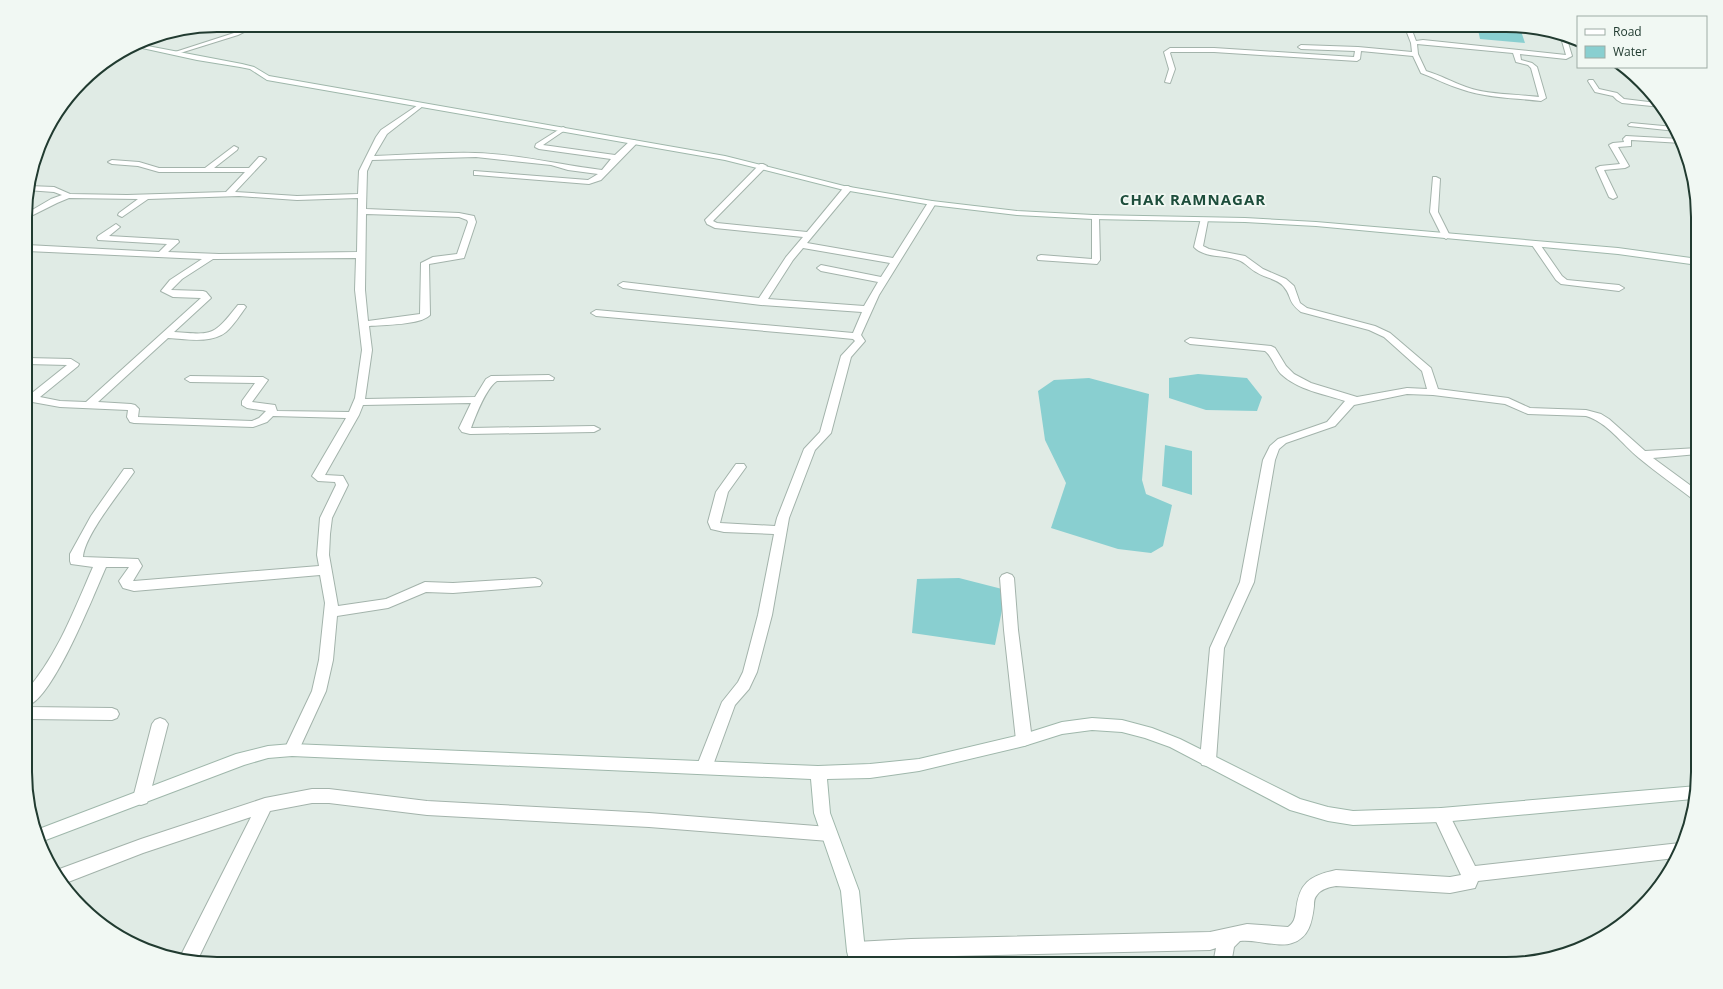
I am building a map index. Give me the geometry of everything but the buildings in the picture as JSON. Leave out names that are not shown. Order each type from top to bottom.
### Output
[{"type":"street","points":[[175,53],[240,32]]},
{"type":"street","points":[[1410,32],[1414,43],[1415,54],[1423,72],[1444,79],[1463,88],[1492,94],[1542,99],[1543,98],[1534,67],[1530,64],[1518,61],[1516,51]]},
{"type":"street","points":[[1414,43],[1434,43],[1569,56],[1565,42]]},
{"type":"street","points":[[144,47],[197,58],[247,66],[267,78],[725,158],[763,166],[848,188],[932,203],[1017,213],[1095,218],[1288,222],[1536,245],[1618,251],[1691,261]]},
{"type":"street","points":[[1301,47],[1358,49],[1415,54]]},
{"type":"street","points":[[1168,82],[1172,69],[1168,51],[1214,50],[1351,60],[1358,58],[1358,49]]},
{"type":"street","points":[[1592,81],[1598,91],[1615,94],[1618,99],[1622,101],[1653,104]]},
{"type":"street","points":[[292,750],[319,691],[326,660],[332,603],[322,555],[326,518],[342,485],[339,479],[322,478],[318,476],[354,415],[359,402],[366,358],[365,324],[360,290],[363,171],[368,158],[384,132],[421,105]]},
{"type":"street","points":[[1631,126],[1668,129]]},
{"type":"street","points":[[563,129],[540,144],[539,147],[609,156],[616,159]]},
{"type":"street","points":[[1614,197],[1600,170],[1600,168],[1604,166],[1624,166],[1613,145],[1628,144],[1627,139],[1629,138],[1675,141]]},
{"type":"street","points":[[477,173],[582,182],[594,180],[634,142]]},
{"type":"street","points":[[207,170],[234,148]]},
{"type":"street","points":[[368,158],[476,155],[552,163],[568,168],[604,172]]},
{"type":"street","points":[[227,195],[249,170],[262,159]]},
{"type":"street","points":[[112,162],[139,164],[159,170],[249,170]]},
{"type":"street","points":[[763,166],[712,216],[709,220],[710,222],[715,225],[809,235]]},
{"type":"street","points":[[1436,179],[1434,212],[1446,236]]},
{"type":"street","points":[[35,188],[58,190],[64,192],[68,196]]},
{"type":"street","points":[[761,302],[779,272],[848,188]]},
{"type":"street","points":[[32,212],[68,196],[256,195],[297,198],[362,196]]},
{"type":"street","points":[[122,215],[147,196]]},
{"type":"street","points":[[856,336],[868,309],[884,280],[932,203]]},
{"type":"street","points":[[362,211],[459,215],[471,218],[472,222],[461,256],[433,260],[425,263],[426,315],[418,318],[365,324]]},
{"type":"street","points":[[1041,258],[1094,262],[1096,260],[1095,218]]},
{"type":"street","points":[[1204,220],[1198,247],[1207,252],[1242,258],[1260,271],[1284,281],[1289,286],[1296,304],[1304,310],[1372,328],[1388,334],[1427,370],[1433,392]]},
{"type":"street","points":[[116,227],[101,238],[174,242],[162,253]]},
{"type":"street","points":[[802,245],[896,261]]},
{"type":"street","points":[[1536,245],[1559,278],[1564,282],[1618,288]]},
{"type":"street","points":[[32,248],[212,256],[284,257],[361,255]]},
{"type":"street","points":[[88,406],[206,298],[203,294],[168,293],[166,291],[167,288],[212,256]]},
{"type":"street","points":[[821,268],[884,280]]},
{"type":"street","points":[[623,285],[761,302],[868,309]]},
{"type":"street","points":[[165,335],[208,336],[216,334],[222,330],[241,306]]},
{"type":"street","points":[[596,313],[758,326],[856,336],[860,341],[846,356],[827,429],[810,449],[783,518],[765,615],[750,672],[744,685],[730,702],[704,768]]},
{"type":"street","points":[[1190,341],[1267,348],[1271,350],[1284,371],[1293,379],[1302,384],[1354,400]]},
{"type":"street","points":[[32,361],[71,362],[74,364],[32,397]]},
{"type":"street","points":[[549,378],[495,378],[490,380],[478,400],[465,428],[466,430],[509,431],[594,429]]},
{"type":"street","points":[[190,379],[263,380],[247,401],[246,405],[271,407],[271,412]]},
{"type":"street","points":[[1208,760],[1217,648],[1222,634],[1247,582],[1269,460],[1274,448],[1282,440],[1324,428],[1336,420],[1350,402],[1395,392],[1433,392],[1508,400],[1516,406],[1528,411],[1591,414],[1605,421],[1642,455],[1691,491]]},
{"type":"street","points":[[32,399],[60,404],[134,407],[132,417],[134,420],[244,424],[258,423],[271,412]]},
{"type":"street","points":[[359,402],[478,400]]},
{"type":"street","points":[[271,412],[279,415],[354,415]]},
{"type":"street","points":[[1642,455],[1691,452]]},
{"type":"street","points":[[740,467],[722,492],[714,522],[715,526],[724,528],[781,530]]},
{"type":"street","points":[[128,472],[92,524],[76,554],[76,561],[101,563],[133,562],[136,566],[135,569],[126,581],[128,585],[134,586],[325,570]]},
{"type":"street","points":[[32,694],[44,680],[62,651],[101,563]]},
{"type":"street","points":[[1007,578],[1011,630],[1024,740]]},
{"type":"street","points":[[331,612],[388,603],[425,587],[454,588],[535,583]]},
{"type":"street","points":[[32,713],[112,714]]},
{"type":"street","points":[[141,798],[160,724]]},
{"type":"street","points":[[43,834],[242,759],[268,752],[292,750],[818,773],[870,771],[919,765],[1024,740],[1062,728],[1092,724],[1122,726],[1147,732],[1168,740],[1296,805],[1328,814],[1353,818],[1441,815],[1690,792]]},
{"type":"street","points":[[818,773],[822,813],[850,891],[857,957],[911,948],[1210,941],[1241,932],[1290,936],[1298,932],[1302,925],[1309,892],[1316,885],[1325,881],[1336,878],[1461,884],[1469,882],[1470,874],[1441,815]]},
{"type":"street","points":[[63,876],[141,846],[265,805],[300,797],[329,796],[427,808],[649,820],[829,834]]},
{"type":"street","points":[[191,955],[265,805]]},
{"type":"street","points":[[1470,874],[1674,851]]},
{"type":"street","points":[[1222,957],[1225,943],[1231,935]]},
{"type":"water","points":[[1478,32],[1518,32],[1522,33],[1525,43],[1480,39]]},
{"type":"water","points":[[1198,374],[1247,378],[1262,397],[1257,411],[1206,410],[1169,398],[1169,378]]},
{"type":"water","points":[[1089,378],[1149,394],[1142,480],[1146,494],[1172,505],[1163,546],[1151,553],[1118,549],[1051,528],[1066,483],[1045,440],[1038,391],[1054,380]]},
{"type":"water","points":[[1165,445],[1192,451],[1192,495],[1162,486]]},
{"type":"water","points":[[959,578],[1006,590],[995,645],[912,633],[917,579]]},
{"type":"district","name":"CHAK RAMNAGAR","points":[[1193,200]]}]
